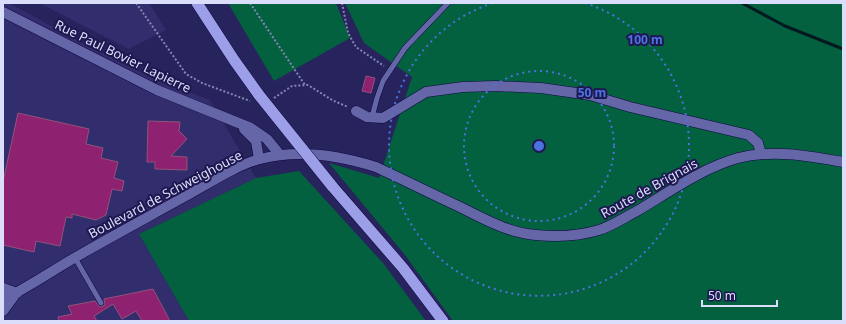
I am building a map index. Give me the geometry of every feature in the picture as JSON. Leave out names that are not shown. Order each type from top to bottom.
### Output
[{"type":"highway","points":[[197,3],[259,95],[332,186],[403,268],[443,321]]},
{"type":"street","name":"Rue Paul Bovier Lapierre","points":[[3,12],[157,90],[251,128],[267,139],[280,155]]},
{"type":"street","points":[[356,111],[367,117],[383,118],[426,92],[463,87],[495,86],[542,88],[590,95],[749,135],[758,142],[761,154]]},
{"type":"street","name":"Rue Paul Bovier Lapierre","points":[[233,120],[248,132],[256,141],[259,159]]},
{"type":"street","name":"Boulevard de Schweighouse","points":[[3,300],[74,258],[244,165],[259,159],[280,155],[306,154],[337,156]]},
{"type":"street","name":"Route de Brignais","points":[[337,156],[376,167],[493,223],[514,231],[535,235],[558,236],[579,234],[600,229],[625,217],[710,169],[738,158],[761,154],[800,155],[843,162]]},
{"type":"street","points":[[3,288],[17,293]]},
{"type":"street","name":"Boulevard de Schweighouse","points":[[3,311],[17,293]]},
{"type":"lane","points":[[372,117],[383,81],[390,70],[406,48],[448,3]]},
{"type":"lane","points":[[74,258],[101,303]]},
{"type":"path","points":[[250,3],[305,85]]},
{"type":"path","points":[[342,3],[348,33],[356,47],[390,70]]},
{"type":"shaded area","points":[[3,3],[9,3],[84,44],[157,80],[210,100],[256,178],[139,234],[189,321],[3,321]]},
{"type":"shaded area","points":[[39,3],[149,3],[166,30],[129,49]]},
{"type":"green space","points":[[228,3],[336,3],[350,38],[274,81]]},
{"type":"green space","points":[[345,3],[843,3],[843,321],[453,321],[405,255],[329,163],[379,178],[412,77],[364,43]]},
{"type":"green space","points":[[299,171],[383,263],[426,321],[189,321],[139,234],[256,178]]},
{"type":"building","points":[[366,76],[375,78],[371,93],[362,91]]},
{"type":"building","points":[[18,113],[89,129],[86,144],[103,148],[101,158],[118,162],[114,178],[124,181],[122,191],[112,189],[106,215],[96,220],[72,214],[72,218],[66,217],[60,246],[36,241],[34,252],[3,245],[3,182]]},
{"type":"building","points":[[148,121],[180,122],[179,131],[187,139],[171,156],[187,157],[187,170],[155,169],[155,162],[147,162]]},
{"type":"building","points":[[153,289],[170,321],[142,321],[136,311],[122,319],[113,304],[94,316],[97,321],[59,321],[58,317],[72,314],[68,306],[95,301],[101,307],[105,305],[104,299]]},
{"type":"waterway","points":[[742,3],[785,26],[843,49]]}]
